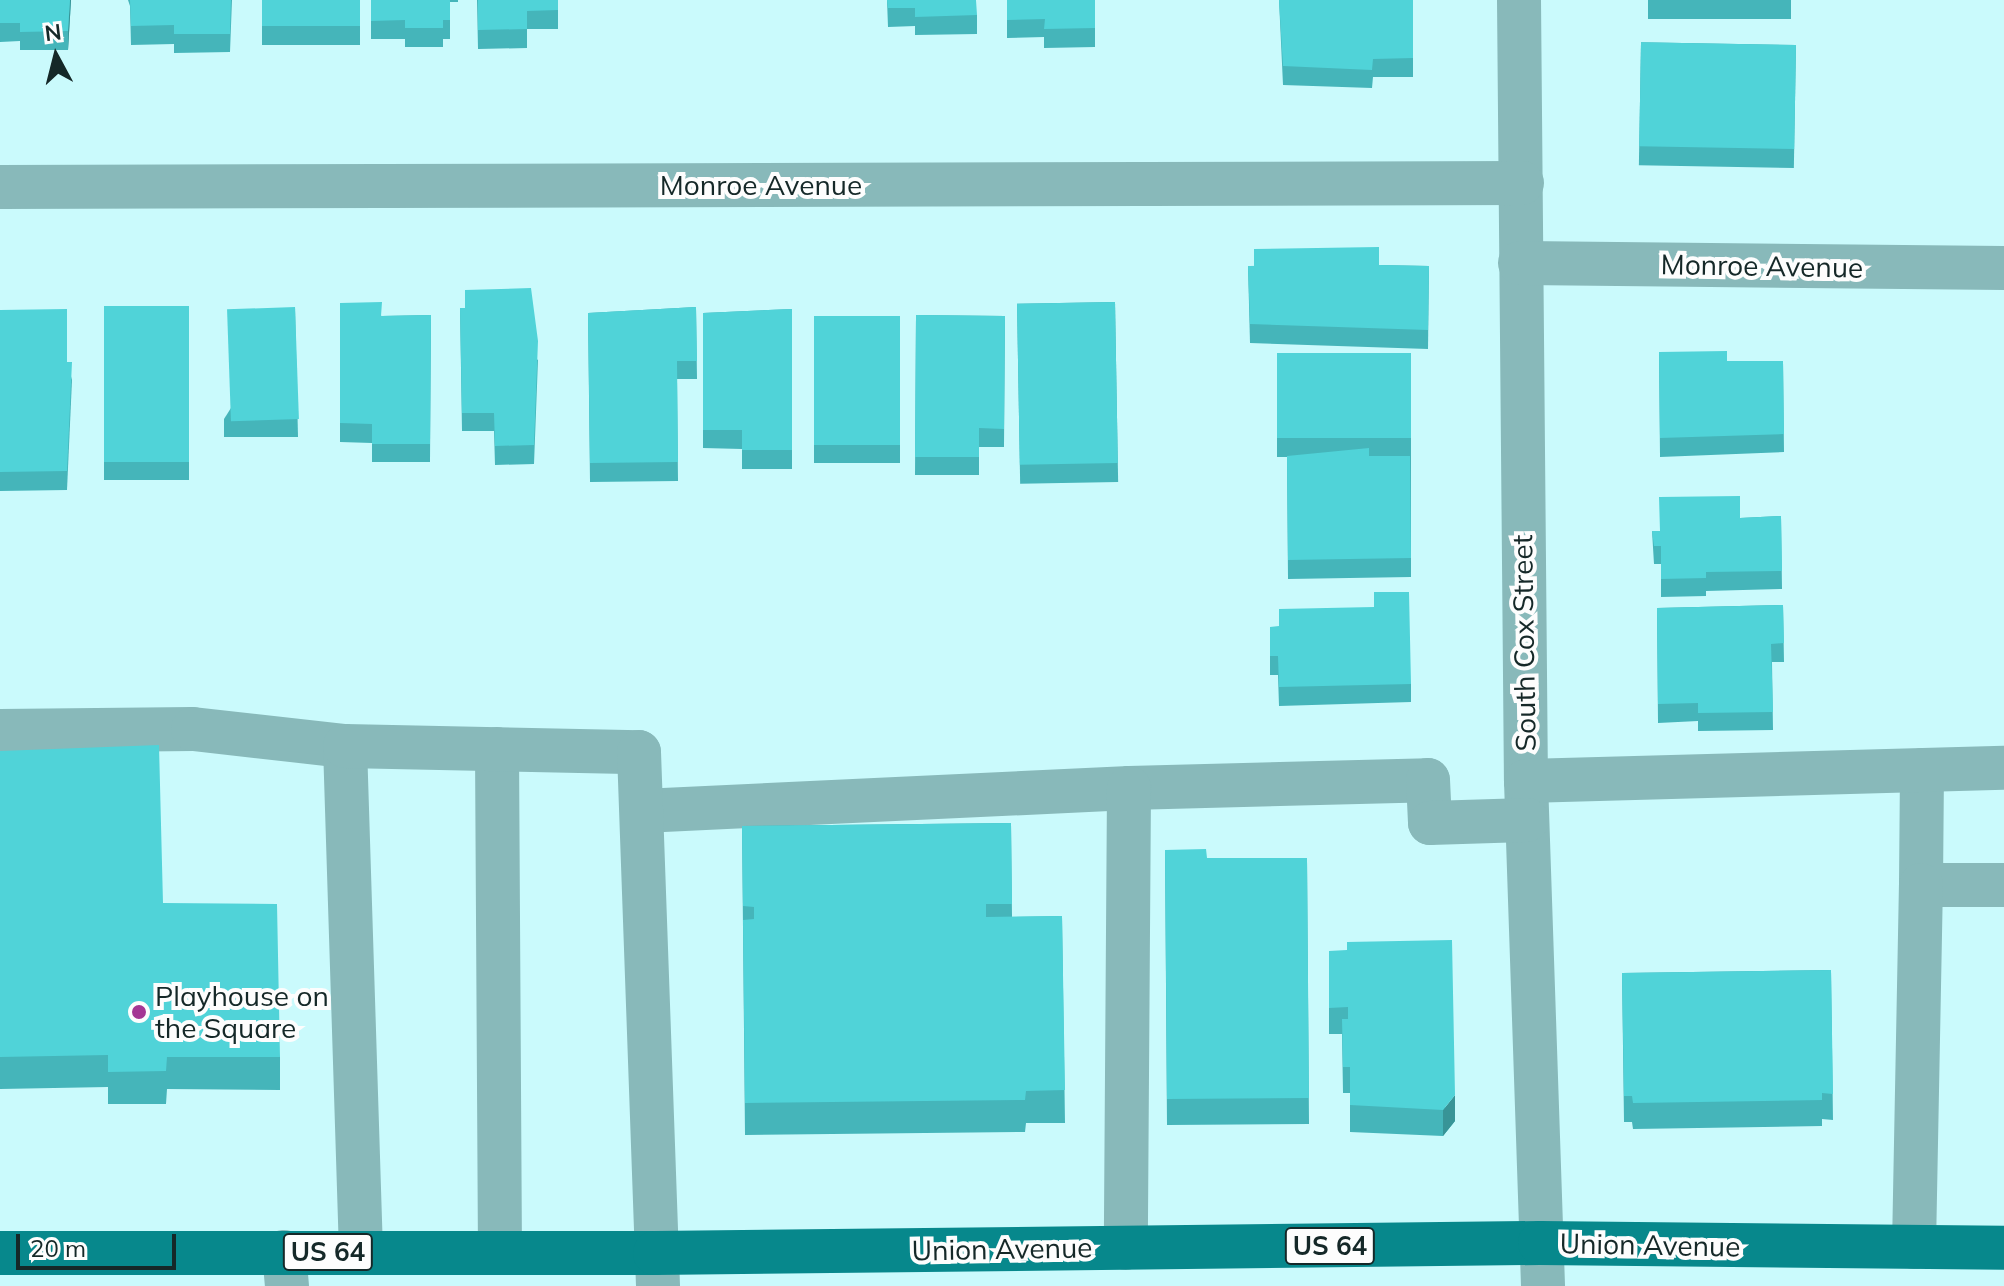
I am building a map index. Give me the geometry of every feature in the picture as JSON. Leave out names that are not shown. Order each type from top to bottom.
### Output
[{"type":"main road","name":"Union Avenue","points":[[0,1253],[286,1269],[361,1252],[500,1252],[657,1269],[1126,1248],[1540,1243],[2004,1248]]},
{"type":"street","name":"South Cox Street","points":[[1519,0],[1526,801],[1543,1286]]},
{"type":"street","name":"Monroe Avenue","points":[[0,187],[1522,183]]},
{"type":"street","name":"Monroe Avenue","points":[[1520,263],[2004,268]]},
{"type":"street","points":[[0,731],[193,729],[345,746],[639,752],[657,1269]]},
{"type":"street","points":[[345,746],[361,1252]]},
{"type":"street","points":[[497,749],[500,1252]]},
{"type":"street","points":[[642,811],[1129,788],[1428,780],[1430,823],[1526,801],[1922,770],[2004,768]]},
{"type":"street","points":[[1914,1247],[1922,770]]},
{"type":"street","points":[[1126,1248],[1129,788]]},
{"type":"street","points":[[1921,885],[2004,885]]},
{"type":"building","points":[[0,0],[70,0],[68,31],[20,32],[20,23],[0,23]]},
{"type":"building","points":[[130,0],[231,0],[230,34],[174,34],[174,25],[131,26]]},
{"type":"building","points":[[262,0],[360,0],[360,26],[262,26]]},
{"type":"building","points":[[371,0],[450,0],[450,20],[443,20],[443,28],[405,28],[405,20],[371,21]]},
{"type":"building","points":[[478,0],[558,0],[558,10],[527,11],[527,29],[478,30]]},
{"type":"building","points":[[887,0],[976,0],[977,15],[915,17],[915,8],[888,8]]},
{"type":"building","points":[[1007,0],[1095,0],[1095,28],[1044,29],[1045,19],[1007,20]]},
{"type":"building","points":[[1279,0],[1413,0],[1413,58],[1373,59],[1372,70],[1283,66]]},
{"type":"building","points":[[1641,42],[1796,45],[1794,149],[1639,146]]},
{"type":"building","points":[[1379,247],[1379,265],[1429,266],[1428,330],[1250,324],[1248,266],[1254,266],[1254,249]]},
{"type":"building","points":[[531,288],[538,341],[534,445],[495,446],[494,413],[462,413],[460,308],[465,308],[465,290]]},
{"type":"building","points":[[382,302],[381,316],[431,315],[430,444],[372,444],[372,424],[340,423],[340,303]]},
{"type":"building","points":[[1115,302],[1118,463],[1020,465],[1017,304]]},
{"type":"building","points":[[104,306],[189,306],[189,462],[104,462]]},
{"type":"building","points":[[295,307],[299,419],[231,421],[227,309]]},
{"type":"building","points":[[696,307],[697,361],[677,361],[678,462],[590,463],[588,313]]},
{"type":"building","points":[[67,309],[67,362],[72,362],[67,471],[0,472],[0,310]]},
{"type":"building","points":[[792,309],[792,450],[742,450],[742,430],[703,430],[703,313]]},
{"type":"building","points":[[916,315],[1005,316],[1004,429],[979,428],[979,457],[915,457]]},
{"type":"building","points":[[814,316],[900,316],[900,445],[814,445]]},
{"type":"building","points":[[1727,351],[1727,361],[1783,361],[1784,434],[1660,438],[1659,352]]},
{"type":"building","points":[[1277,353],[1411,353],[1411,438],[1277,438]]},
{"type":"building","points":[[1369,448],[1369,456],[1410,456],[1411,558],[1288,560],[1287,456]]},
{"type":"building","points":[[1740,496],[1740,518],[1781,516],[1782,571],[1706,572],[1706,578],[1661,579],[1661,546],[1654,546],[1652,531],[1660,531],[1659,497]]},
{"type":"building","points":[[1374,592],[1409,592],[1411,684],[1279,687],[1278,656],[1270,656],[1270,627],[1279,626],[1279,609],[1374,607]]},
{"type":"building","points":[[1783,605],[1784,643],[1771,644],[1773,712],[1698,713],[1698,703],[1658,704],[1657,608]]},
{"type":"building","name":"Playhouse on the Square","points":[[159,745],[163,903],[277,904],[280,1057],[167,1057],[166,1071],[108,1072],[108,1055],[0,1057],[0,751]]},
{"type":"building","points":[[1011,823],[1012,904],[986,904],[986,917],[1062,916],[1065,1090],[1026,1091],[1025,1100],[745,1103],[743,920],[754,919],[754,907],[743,906],[742,826]]},
{"type":"building","points":[[1206,849],[1207,858],[1307,858],[1309,1098],[1167,1099],[1165,850]]},
{"type":"building","points":[[1452,940],[1455,1095],[1443,1110],[1350,1105],[1350,1067],[1343,1067],[1342,1019],[1348,1019],[1348,1007],[1329,1008],[1329,951],[1347,950],[1347,942]]},
{"type":"building","points":[[1831,970],[1833,1094],[1822,1093],[1822,1100],[1633,1103],[1632,1096],[1624,1096],[1622,973]]},
{"type":"place","name":"Playhouse on the Square","points":[[139,1012]]}]
